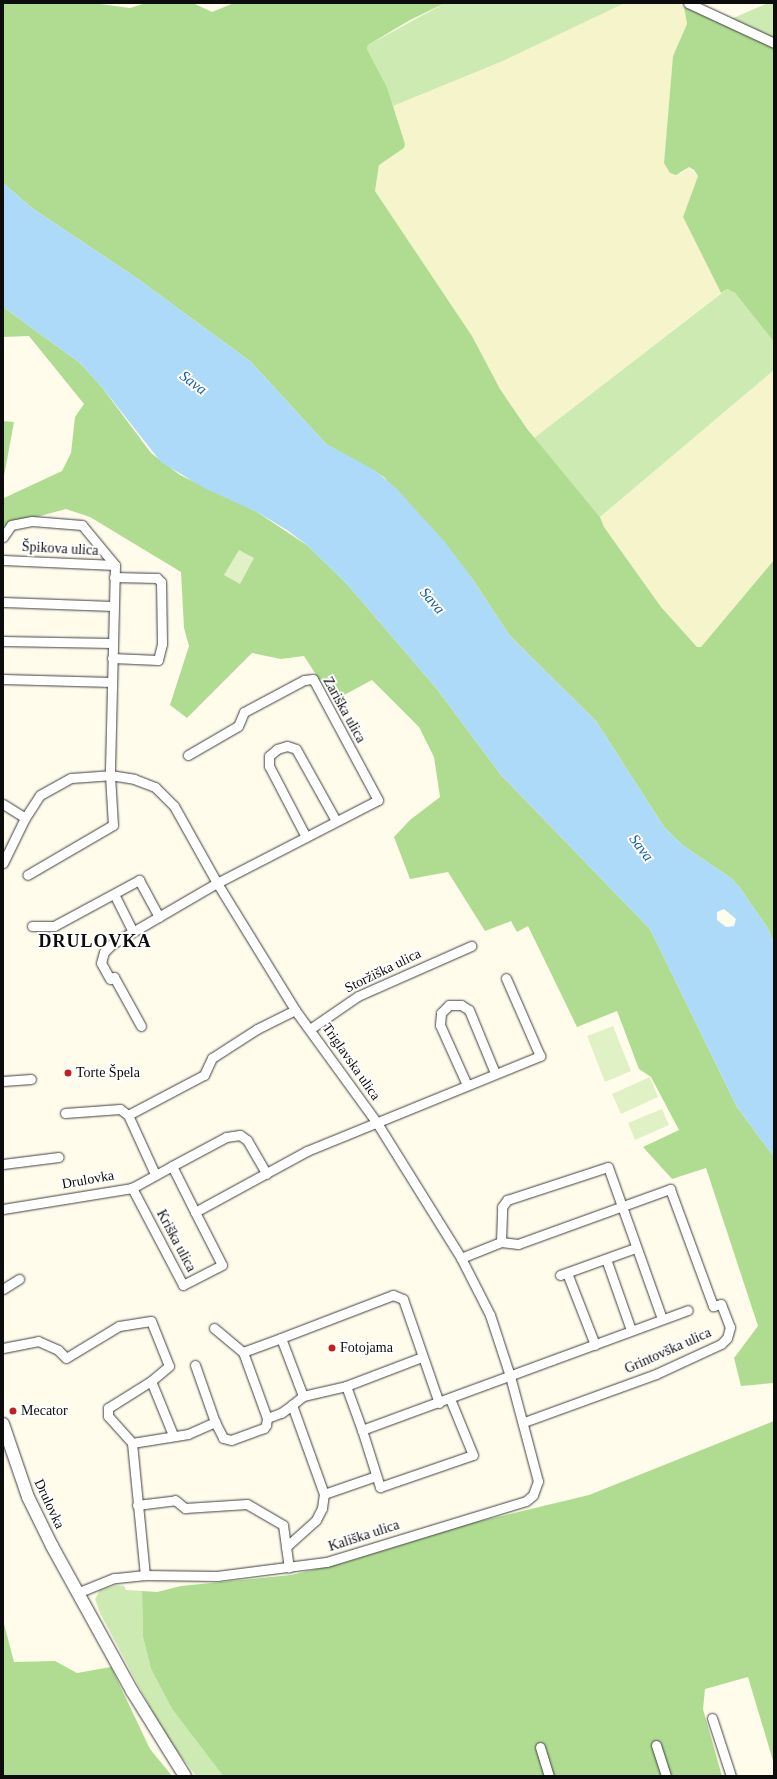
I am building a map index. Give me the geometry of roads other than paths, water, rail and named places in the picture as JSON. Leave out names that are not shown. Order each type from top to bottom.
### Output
[{"type":"street","points":[[688,3],[774,43]]},
{"type":"street","name":"Špikova ulica","points":[[3,537],[11,525],[32,521],[82,525],[115,565],[110,775]]},
{"type":"street","name":"Špikova ulica","points":[[3,560],[115,565]]},
{"type":"street","points":[[112,658],[158,660],[162,644],[161,582],[157,578],[114,577]]},
{"type":"street","points":[[3,602],[113,606]]},
{"type":"street","points":[[3,641],[112,643]]},
{"type":"street","name":"Zariška ulica","points":[[188,755],[238,726],[244,712],[304,680],[313,679],[378,800],[217,883]]},
{"type":"street","points":[[3,680],[112,682]]},
{"type":"street","points":[[306,837],[269,766],[269,756],[277,749],[287,746],[296,749],[336,821]]},
{"type":"street","points":[[27,875],[113,825],[110,775]]},
{"type":"street","name":"Triglavska ulica","points":[[25,818],[40,795],[71,778],[110,775],[134,779],[155,787],[174,806],[217,883],[295,1010],[377,1123],[461,1258]]},
{"type":"street","points":[[3,804],[25,818],[3,862]]},
{"type":"street","points":[[32,926],[54,926],[139,880],[159,917]]},
{"type":"street","points":[[141,1026],[114,977],[110,979],[101,963],[104,952],[112,944],[217,883]]},
{"type":"street","points":[[114,894],[133,932]]},
{"type":"street","name":"Storžiška ulica","points":[[310,1029],[358,996],[472,946]]},
{"type":"street","points":[[195,1212],[307,1151],[495,1073],[540,1056],[506,978]]},
{"type":"street","points":[[466,1085],[440,1025],[441,1014],[449,1005],[461,1006],[469,1010],[495,1073]]},
{"type":"street","points":[[128,1115],[204,1075],[212,1058],[257,1029],[295,1010]]},
{"type":"street","points":[[3,1081],[32,1079]]},
{"type":"street","points":[[65,1113],[120,1108],[128,1115],[156,1174]]},
{"type":"street","points":[[132,1188],[226,1137],[240,1136],[247,1140],[266,1174]]},
{"type":"street","name":"Drulovka","points":[[3,1164],[59,1157]]},
{"type":"street","name":"Kriška ulica","points":[[132,1188],[184,1285],[222,1265],[172,1166]]},
{"type":"street","points":[[501,1242],[502,1207],[507,1200],[608,1167],[635,1248],[662,1319]]},
{"type":"street","name":"Drulovka","points":[[3,1209],[132,1188]]},
{"type":"street","name":"Grintovška ulica","points":[[461,1258],[501,1242],[518,1244],[670,1189],[713,1306],[721,1304],[730,1327],[727,1338],[721,1344],[656,1374],[524,1422]]},
{"type":"street","points":[[595,1345],[564,1274],[635,1248]]},
{"type":"street","name":"Kališka ulica","points":[[77,1593],[114,1578],[145,1575],[217,1576],[289,1568],[326,1562],[526,1501],[534,1495],[538,1481],[524,1422],[510,1376],[490,1315],[461,1258]]},
{"type":"street","points":[[606,1259],[631,1330]]},
{"type":"street","points":[[3,1289],[19,1279]]},
{"type":"street","points":[[242,1352],[393,1295],[403,1299],[439,1403]]},
{"type":"street","points":[[362,1430],[450,1399],[631,1330],[688,1310]]},
{"type":"street","points":[[3,1348],[38,1341],[58,1350],[66,1358],[119,1326],[151,1321],[169,1366],[151,1381],[108,1408],[108,1416],[132,1443],[136,1505],[145,1575]]},
{"type":"street","points":[[194,1365],[215,1422],[223,1438],[231,1440],[264,1428],[267,1418],[242,1352],[214,1328]]},
{"type":"street","points":[[281,1338],[303,1396]]},
{"type":"street","points":[[267,1418],[281,1413],[303,1396],[346,1386],[422,1357]]},
{"type":"street","points":[[151,1381],[173,1435]]},
{"type":"street","points":[[346,1386],[380,1487],[473,1455],[450,1399]]},
{"type":"street","points":[[286,1547],[316,1520],[322,1508],[324,1494],[292,1405]]},
{"type":"street","points":[[132,1443],[173,1435],[188,1434],[215,1422]]},
{"type":"street","name":"Drulovka","points":[[3,1424],[28,1497],[77,1593],[163,1744],[185,1776]]},
{"type":"street","points":[[324,1494],[376,1476]]},
{"type":"street","points":[[136,1505],[175,1500],[185,1508],[247,1504],[283,1524],[289,1568]]},
{"type":"street","points":[[712,1718],[731,1776]]},
{"type":"street","points":[[656,1745],[666,1776]]},
{"type":"street","points":[[540,1747],[549,1776]]},
{"type":"water","name":"Sava","points":[[3,183],[32,208],[138,279],[251,362],[326,444],[374,470],[394,486],[444,541],[471,577],[510,636],[596,721],[664,827],[682,845],[731,878],[740,888],[767,927],[774,943],[774,1157],[737,1107],[650,929],[501,775],[437,689],[346,583],[308,546],[287,530],[257,512],[204,488],[161,462],[101,386],[80,363],[3,307]],"holes":[[[724,909],[736,919],[734,926],[726,927],[717,920],[717,912]]]},
{"type":"place","name":"Torte Špela","points":[[68,1073]]},
{"type":"place","name":"Fotojama","points":[[332,1348]]},
{"type":"place","name":"Mecator","points":[[13,1411]]},
{"type":"district","name":"DRULOVKA","points":[[95,941]]}]
